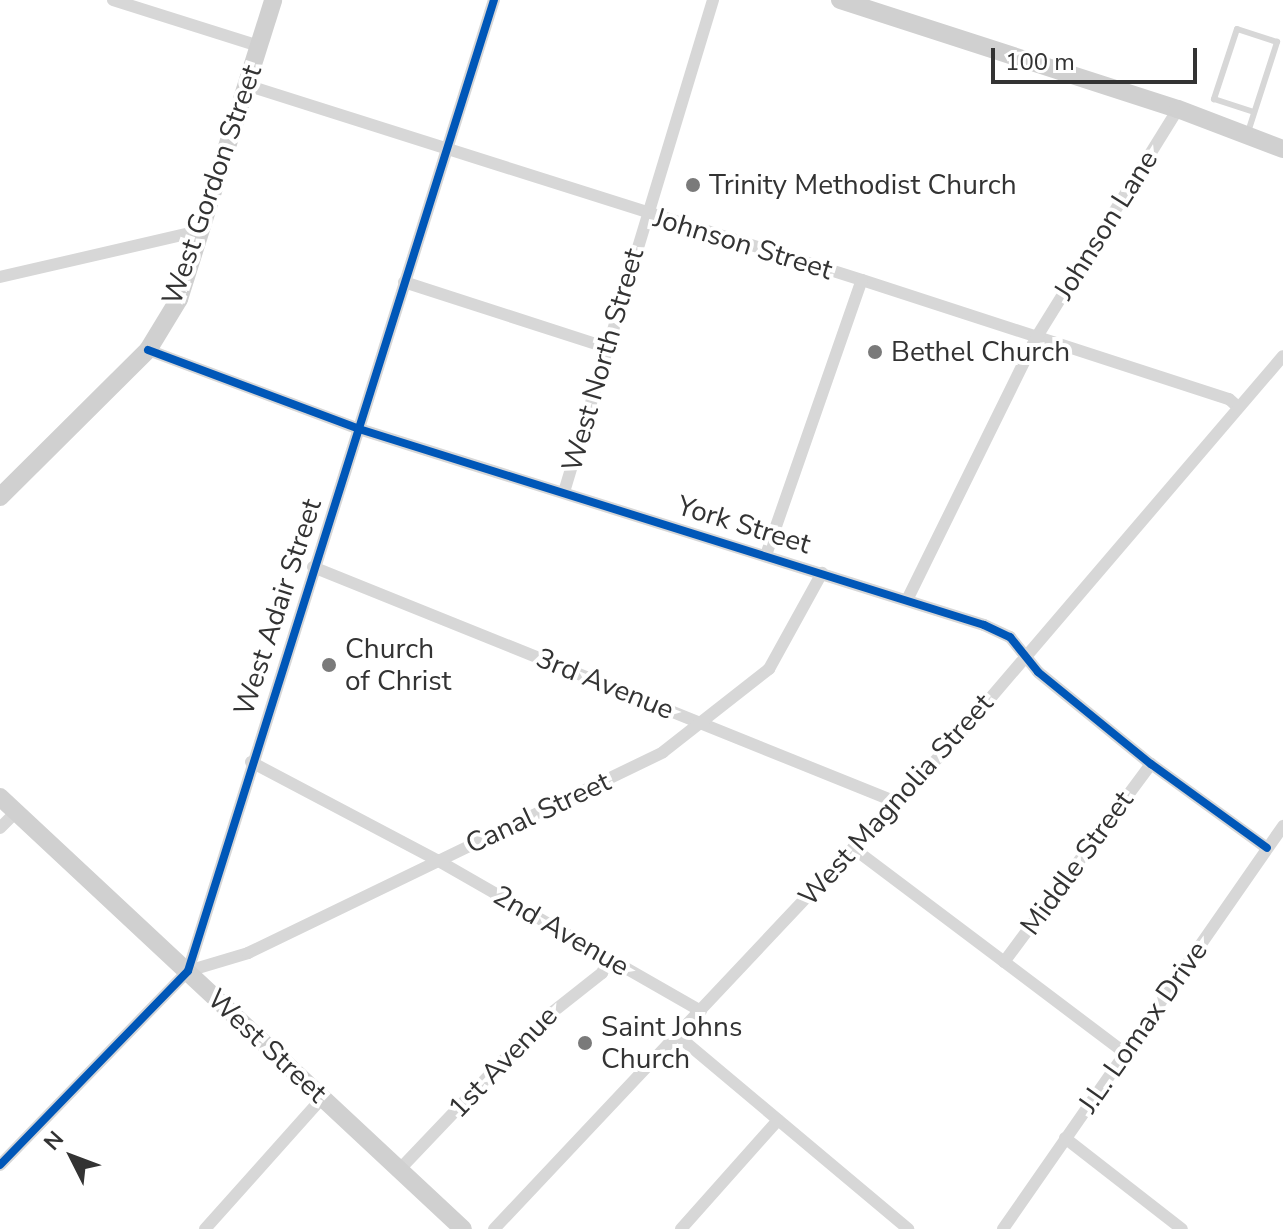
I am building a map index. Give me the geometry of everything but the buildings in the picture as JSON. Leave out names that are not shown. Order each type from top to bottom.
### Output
[{"type":"street","points":[[113,0],[259,46]]},
{"type":"street","name":"West Gordon Street","points":[[0,497],[148,350],[179,299],[273,0]]},
{"type":"street","name":"West Adair Street","points":[[0,1165],[188,971],[251,762],[494,0]]},
{"type":"street","name":"West North Street","points":[[564,492],[605,347],[713,0]]},
{"type":"street","points":[[840,0],[1178,109],[1283,149]]},
{"type":"street","name":"Johnson Street","points":[[246,85],[1229,399],[1238,407]]},
{"type":"street","name":"Johnson Lane","points":[[907,600],[1036,338],[1178,109]]},
{"type":"street","points":[[0,277],[203,230]]},
{"type":"street","points":[[766,555],[862,280]]},
{"type":"street","points":[[404,282],[605,347]]},
{"type":"street","name":"York Street","points":[[148,350],[359,429],[984,625],[1010,637],[1038,672],[1151,764],[1267,848]]},
{"type":"street","name":"West Magnolia Street","points":[[494,1229],[896,802],[1282,360]]},
{"type":"street","name":"3rd Avenue","points":[[313,567],[896,802]]},
{"type":"street","name":"Canal Street","points":[[188,971],[248,953],[663,752],[747,691],[769,669],[822,573]]},
{"type":"street","name":"2nd Avenue","points":[[251,762],[437,860],[701,1011]]},
{"type":"street","name":"Middle Street","points":[[1004,962],[1151,764]]},
{"type":"street","name":"West Street","points":[[0,797],[463,1229]]},
{"type":"street","points":[[0,828],[16,812]]},
{"type":"street","name":"J.L. Lomax Drive","points":[[1003,1229],[1283,826]]},
{"type":"street","points":[[853,848],[1125,1053]]},
{"type":"street","name":"1st Avenue","points":[[400,1169],[556,1007],[602,973],[609,958]]},
{"type":"street","points":[[677,1035],[908,1229]]},
{"type":"street","points":[[205,1229],[322,1098]]},
{"type":"street","points":[[681,1229],[778,1120]]},
{"type":"street","points":[[1065,1138],[1182,1229]]},
{"type":"lane","points":[[1247,135],[1277,42],[1237,29],[1214,99],[1254,112]]},
{"type":"cycle path","points":[[0,1165],[188,971],[494,0]]},
{"type":"cycle path","points":[[148,350],[359,429],[984,625],[1010,637],[1038,672],[1151,764],[1267,848]]},
{"type":"place","name":"Trinity Methodist Church","points":[[693,185]]},
{"type":"place","name":"Bethel Church","points":[[875,352]]},
{"type":"place","name":"Church of Christ","points":[[329,665]]},
{"type":"place","name":"Saint Johns Church","points":[[585,1043]]}]
